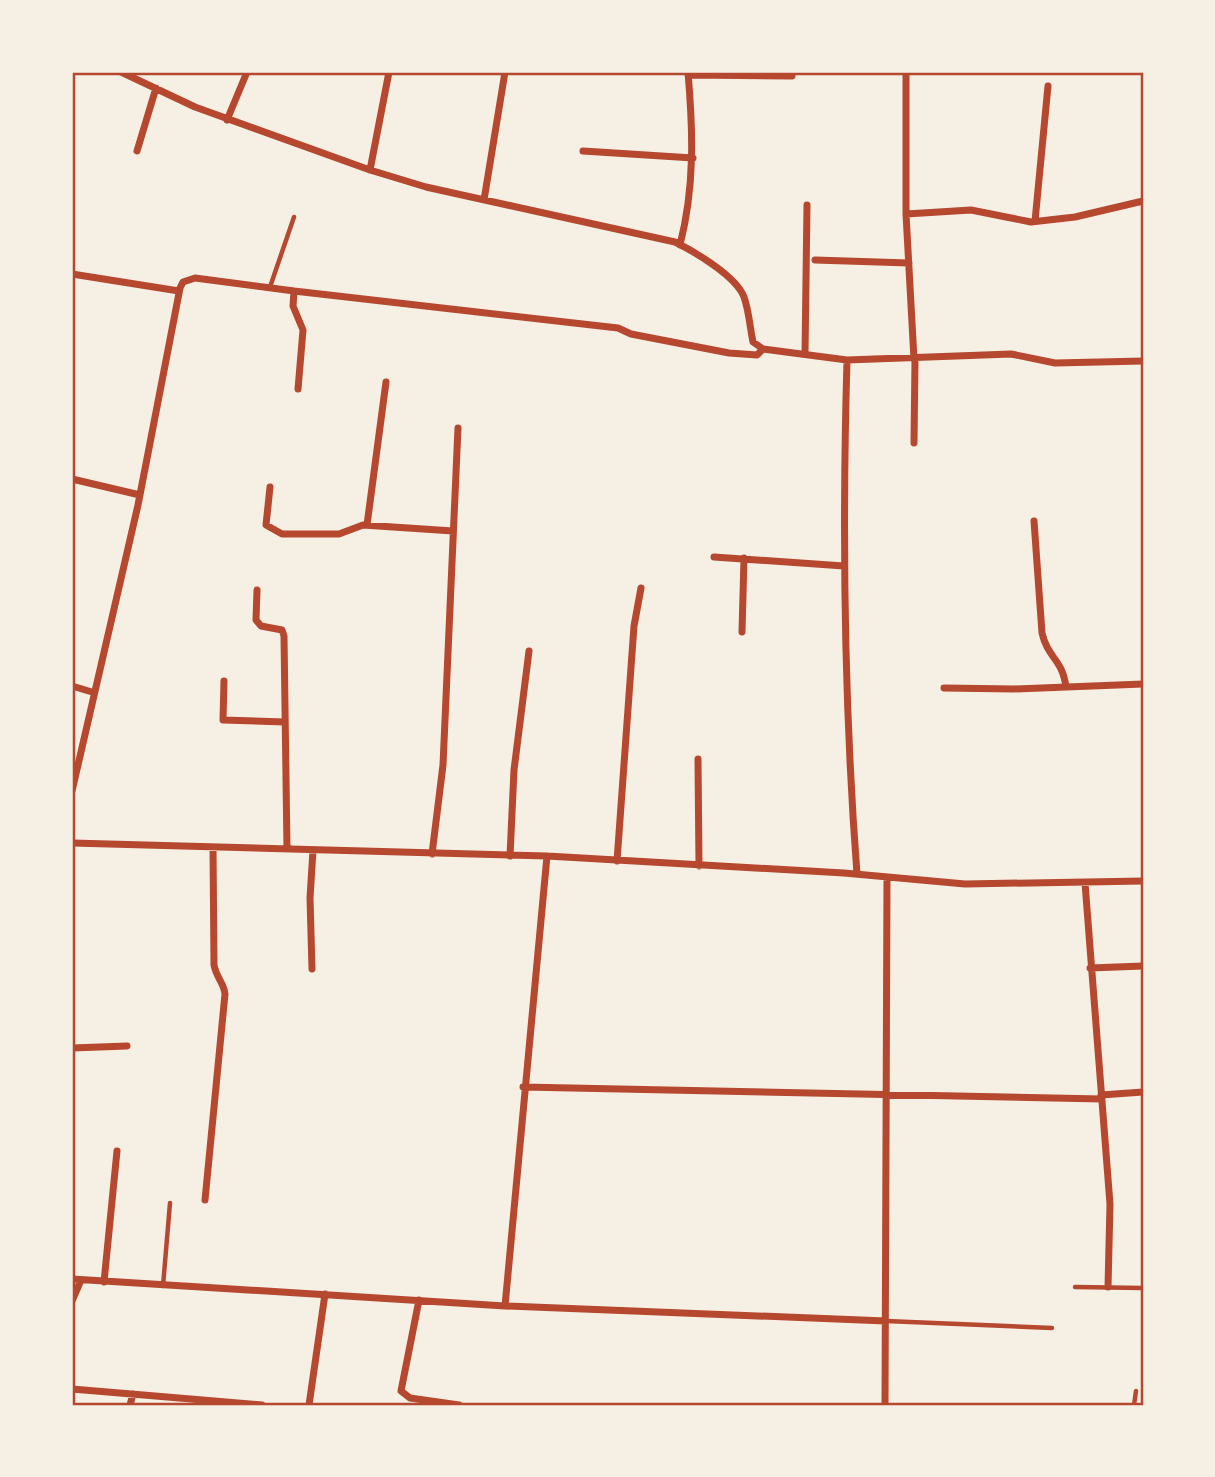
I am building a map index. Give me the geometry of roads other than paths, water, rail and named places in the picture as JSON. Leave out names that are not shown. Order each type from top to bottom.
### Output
[{"type":"street","points":[[121,72],[139,76],[156,88],[227,120],[370,170],[484,200],[680,244],[699,254],[737,287],[744,296],[753,342],[763,349],[847,360],[1011,354],[1055,363],[1143,361]]},
{"type":"street","points":[[227,120],[247,72]]},
{"type":"street","points":[[370,170],[389,72]]},
{"type":"street","points":[[484,200],[505,72]]},
{"type":"street","points":[[906,72],[906,214],[914,359],[914,443]]},
{"type":"street","points":[[680,244],[686,221],[693,158],[688,73],[792,76]]},
{"type":"street","points":[[1034,222],[1048,86]]},
{"type":"street","points":[[137,151],[156,88]]},
{"type":"street","points":[[583,151],[693,158]]},
{"type":"street","points":[[906,214],[971,210],[1034,222],[1075,217],[1143,201]]},
{"type":"street","points":[[805,354],[807,205]]},
{"type":"street","points":[[815,260],[909,264]]},
{"type":"street","points":[[72,274],[179,291]]},
{"type":"street","points":[[72,791],[92,692],[140,495],[179,291],[183,282],[195,278],[618,328],[631,334],[729,353],[757,355],[763,349]]},
{"type":"street","points":[[294,291],[293,306],[303,330],[298,389]]},
{"type":"street","points":[[847,360],[844,566],[848,767],[857,874]]},
{"type":"street","points":[[367,525],[386,382]]},
{"type":"street","points":[[432,854],[443,765],[458,428]]},
{"type":"street","points":[[72,479],[140,495]]},
{"type":"street","points":[[270,487],[265,524],[276,532],[329,534],[367,525],[453,531]]},
{"type":"street","points":[[1034,521],[1042,633],[1045,645],[1063,667],[1066,687]]},
{"type":"street","points":[[714,556],[844,566]]},
{"type":"street","points":[[742,632],[744,558]]},
{"type":"street","points":[[617,861],[634,626],[641,588]]},
{"type":"street","points":[[257,590],[256,620],[261,626],[282,630],[284,636],[287,849]]},
{"type":"street","points":[[510,856],[514,770],[529,651]]},
{"type":"street","points":[[224,681],[223,720],[285,722]]},
{"type":"street","points":[[944,688],[1143,684]]},
{"type":"street","points":[[72,686],[92,692]]},
{"type":"street","points":[[698,759],[699,866]]},
{"type":"street","points":[[72,843],[547,856],[857,874],[965,884],[1143,881]]},
{"type":"street","points":[[205,1200],[225,994],[225,987],[216,976],[214,965],[214,847]]},
{"type":"street","points":[[312,969],[310,898],[313,850]]},
{"type":"street","points":[[505,1306],[523,1087],[547,856]]},
{"type":"street","points":[[886,1405],[887,877]]},
{"type":"street","points":[[1085,883],[1110,1204],[1108,1287]]},
{"type":"street","points":[[1090,968],[1143,967]]},
{"type":"street","points":[[72,1048],[127,1046]]},
{"type":"street","points":[[523,1087],[888,1096],[1102,1097],[1143,1092]]},
{"type":"street","points":[[104,1282],[117,1151]]},
{"type":"street","points":[[72,1279],[162,1287],[505,1306],[886,1321]]},
{"type":"street","points":[[72,1301],[81,1280]]},
{"type":"street","points":[[309,1405],[325,1294]]},
{"type":"street","points":[[419,1300],[401,1391],[410,1398],[459,1405]]},
{"type":"street","points":[[72,1389],[262,1405]]},
{"type":"street","points":[[130,1405],[133,1394]]},
{"type":"lane","points":[[270,287],[294,217]]},
{"type":"lane","points":[[806,266],[815,260]]},
{"type":"lane","points":[[162,1287],[170,1203]]},
{"type":"lane","points":[[1075,1287],[1143,1288]]},
{"type":"lane","points":[[886,1321],[1052,1328]]},
{"type":"lane","points":[[1134,1405],[1136,1391]]}]
